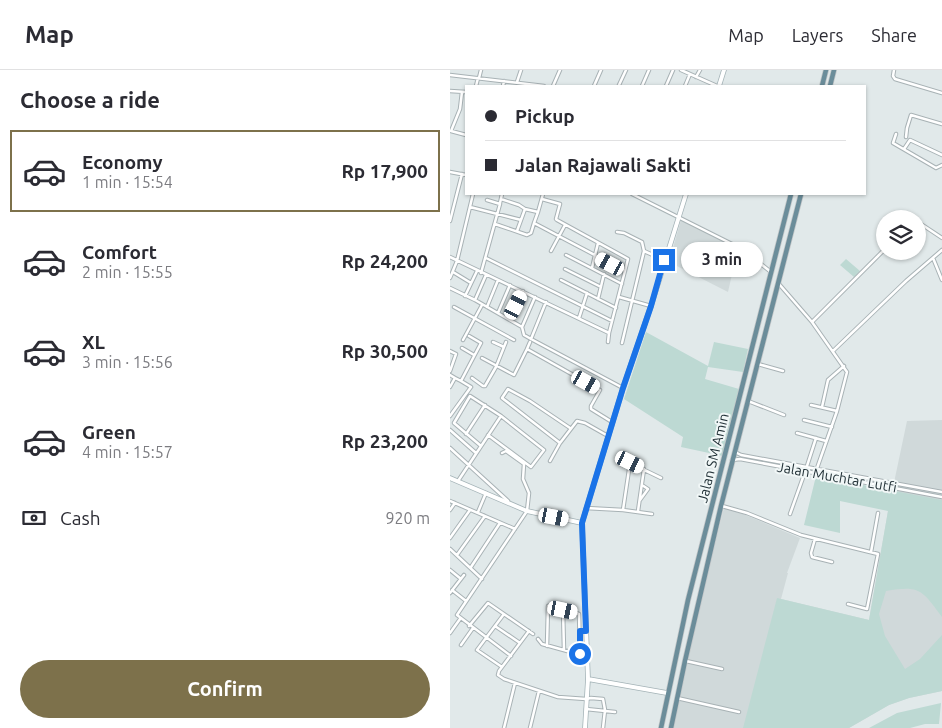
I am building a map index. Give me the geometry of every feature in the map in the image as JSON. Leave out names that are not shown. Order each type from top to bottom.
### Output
[{"type":"main road","points":[[718,85],[724,70]]},
{"type":"main road","points":[[822,85],[826,70]]},
{"type":"main road","points":[[830,85],[834,70]]},
{"type":"main road","points":[[585,728],[588,678],[582,523],[612,422],[686,195]]},
{"type":"main road","name":"Jalan SM Amin","points":[[661,728],[688,600],[792,195]]},
{"type":"main road","name":"Jalan SM Amin","points":[[671,728],[720,506],[801,195]]},
{"type":"main road","points":[[737,408],[746,410]]},
{"type":"main road","points":[[451,479],[527,511],[582,523]]},
{"type":"main road","points":[[588,678],[667,693]]},
{"type":"street","points":[[476,85],[481,70]]},
{"type":"street","points":[[517,82],[521,70]]},
{"type":"street","points":[[553,85],[560,70]]},
{"type":"street","points":[[594,85],[601,70]]},
{"type":"street","points":[[619,85],[626,70]]},
{"type":"street","points":[[642,85],[649,70]]},
{"type":"street","points":[[666,85],[673,70]]},
{"type":"street","points":[[681,70],[716,85]]},
{"type":"street","points":[[696,77],[700,70]]},
{"type":"street","points":[[894,70],[893,78],[897,80],[942,93]]},
{"type":"street","points":[[685,85],[690,74]]},
{"type":"street","points":[[450,75],[537,85]]},
{"type":"street","points":[[450,90],[462,92],[460,109],[450,130],[465,135]]},
{"type":"street","points":[[906,137],[911,115],[942,124]]},
{"type":"street","points":[[896,134],[893,143],[936,168],[942,163]]},
{"type":"street","points":[[904,149],[910,140],[942,155]]},
{"type":"street","points":[[450,172],[465,175]]},
{"type":"street","points":[[450,221],[462,174]]},
{"type":"street","points":[[450,278],[458,261],[473,195]]},
{"type":"street","points":[[482,273],[502,195]]},
{"type":"street","points":[[495,224],[527,235],[530,234],[543,195]]},
{"type":"street","points":[[634,195],[742,249],[771,272]]},
{"type":"street","points":[[501,199],[538,212]]},
{"type":"street","points":[[542,199],[560,204],[556,219],[628,258],[608,342]]},
{"type":"street","points":[[450,200],[455,201]]},
{"type":"street","points":[[487,200],[500,203]]},
{"type":"street","points":[[470,207],[521,220]]},
{"type":"street","points":[[517,231],[525,209]]},
{"type":"street","points":[[534,223],[625,271]]},
{"type":"street","points":[[551,251],[565,225]]},
{"type":"street","points":[[926,227],[942,238]]},
{"type":"street","points":[[617,232],[624,233],[642,242],[644,251],[622,343]]},
{"type":"street","points":[[592,268],[598,243]]},
{"type":"street","points":[[833,352],[942,250]]},
{"type":"street","points":[[644,251],[664,260]]},
{"type":"street","points":[[566,255],[622,284]]},
{"type":"street","points":[[450,257],[609,333]]},
{"type":"street","points":[[486,258],[613,321]]},
{"type":"street","points":[[812,322],[876,258]]},
{"type":"street","points":[[933,258],[942,278]]},
{"type":"street","points":[[565,269],[601,287]]},
{"type":"street","points":[[465,296],[477,271]]},
{"type":"street","points":[[452,272],[471,283]]},
{"type":"street","points":[[598,299],[604,274]]},
{"type":"street","points":[[475,300],[486,275]]},
{"type":"street","points":[[487,307],[498,280]]},
{"type":"street","points":[[560,280],[616,308]]},
{"type":"street","points":[[778,282],[812,322],[844,366],[847,375],[832,427],[815,474]]},
{"type":"street","points":[[498,313],[510,286]]},
{"type":"street","points":[[450,288],[475,300],[522,328]]},
{"type":"street","points":[[509,319],[523,291]]},
{"type":"street","points":[[579,318],[587,293]]},
{"type":"street","points":[[535,297],[522,328],[524,335],[530,340],[623,388]]},
{"type":"street","points":[[619,297],[651,306]]},
{"type":"street","points":[[482,358],[514,375],[546,302]]},
{"type":"street","points":[[463,340],[482,305]]},
{"type":"street","points":[[454,307],[514,340]]},
{"type":"street","points":[[461,381],[481,343],[469,336]]},
{"type":"street","points":[[492,342],[504,347]]},
{"type":"street","points":[[472,378],[482,386],[485,386],[496,367],[506,342]]},
{"type":"street","points":[[462,348],[474,355]]},
{"type":"street","points":[[527,349],[600,390],[591,406],[591,410],[612,422]]},
{"type":"street","points":[[450,351],[456,354],[450,368]]},
{"type":"street","points":[[758,364],[783,371]]},
{"type":"street","points":[[822,407],[828,380],[844,366]]},
{"type":"street","points":[[450,375],[471,387],[450,416]]},
{"type":"street","points":[[450,388],[455,378]]},
{"type":"street","points":[[560,443],[502,400],[507,390],[530,401],[570,428]]},
{"type":"street","points":[[481,446],[454,424],[469,397],[472,396],[544,450],[531,467],[488,435]]},
{"type":"street","points":[[748,401],[784,415]]},
{"type":"street","points":[[466,434],[485,405]]},
{"type":"street","points":[[811,405],[837,411]]},
{"type":"street","points":[[458,481],[501,416]]},
{"type":"street","points":[[804,420],[832,427]]},
{"type":"street","points":[[550,460],[576,421],[608,437]]},
{"type":"street","points":[[450,430],[476,453]]},
{"type":"street","points":[[797,433],[826,441]]},
{"type":"street","points":[[808,466],[816,438]]},
{"type":"street","points":[[451,450],[509,503]]},
{"type":"street","points":[[502,453],[506,451],[524,464],[523,479],[529,493],[527,511],[457,616],[511,656]]},
{"type":"street","name":"Jalan Muchtar Lutfi","points":[[734,451],[741,455],[942,492]]},
{"type":"street","points":[[549,453],[552,456]]},
{"type":"street","name":"Jalan Muchtar Lutfi","points":[[732,461],[740,459],[942,497]]},
{"type":"street","points":[[623,510],[630,463],[661,478]]},
{"type":"street","points":[[638,511],[644,469]]},
{"type":"street","points":[[790,514],[805,472]]},
{"type":"street","points":[[639,501],[648,489],[642,485]]},
{"type":"street","points":[[478,512],[486,493]]},
{"type":"street","points":[[450,501],[515,529]]},
{"type":"street","points":[[450,510],[455,503]]},
{"type":"street","points":[[720,506],[747,513],[801,535],[878,554],[868,608],[848,604]]},
{"type":"street","points":[[586,508],[638,511],[652,514]]},
{"type":"street","points":[[450,538],[470,510]]},
{"type":"street","points":[[871,552],[878,513]]},
{"type":"street","points":[[457,555],[486,516]]},
{"type":"street","points":[[471,567],[500,522]]},
{"type":"street","points":[[815,539],[811,552],[812,557],[832,562]]},
{"type":"street","points":[[450,549],[482,579]]},
{"type":"street","points":[[450,570],[461,579]]},
{"type":"street","points":[[464,575],[451,592],[466,601]]},
{"type":"street","points":[[461,645],[487,602],[533,634]]},
{"type":"street","points":[[538,639],[540,643],[547,646],[580,654],[580,615],[551,606],[547,607],[547,646]]},
{"type":"street","points":[[563,610],[564,650]]},
{"type":"street","points":[[502,667],[477,650],[504,614]]},
{"type":"street","points":[[450,633],[452,628],[462,620]]},
{"type":"street","points":[[495,626],[520,643]]},
{"type":"street","points":[[529,631],[498,675],[515,683],[563,698],[604,700],[603,728]]},
{"type":"street","points":[[580,631],[586,631]]},
{"type":"street","points":[[685,661],[722,669]]},
{"type":"street","points":[[504,728],[515,683]]},
{"type":"street","points":[[530,728],[539,691]]},
{"type":"street","points":[[677,698],[739,712]]},
{"type":"street","points":[[586,709],[615,712]]},
{"type":"shaded area","points":[[681,220],[738,248],[728,292],[669,262]]},
{"type":"shaded area","points":[[942,420],[942,691],[909,698],[889,705],[849,728],[673,728],[701,599],[724,508],[800,538],[787,573],[781,599],[869,620],[888,511],[907,421]]},
{"type":"green space","points":[[846,259],[860,271],[854,277],[840,265]]},
{"type":"green space","points":[[646,332],[708,366],[714,342],[748,349],[743,372],[708,367],[705,379],[739,389],[723,456],[681,447],[683,437],[624,399]]},
{"type":"green space","points":[[816,476],[942,500],[942,617],[924,595],[913,589],[886,591],[879,614],[885,636],[905,669],[920,659],[942,635],[942,691],[909,698],[889,705],[849,728],[743,728],[777,598],[869,620],[888,511],[840,501],[840,533],[804,525]]},
{"type":"green space","points":[[941,703],[939,724],[925,724],[910,728],[869,728],[897,713]]},
{"type":"route","points":[[580,654],[580,631],[586,631],[582,523],[664,260]]}]
